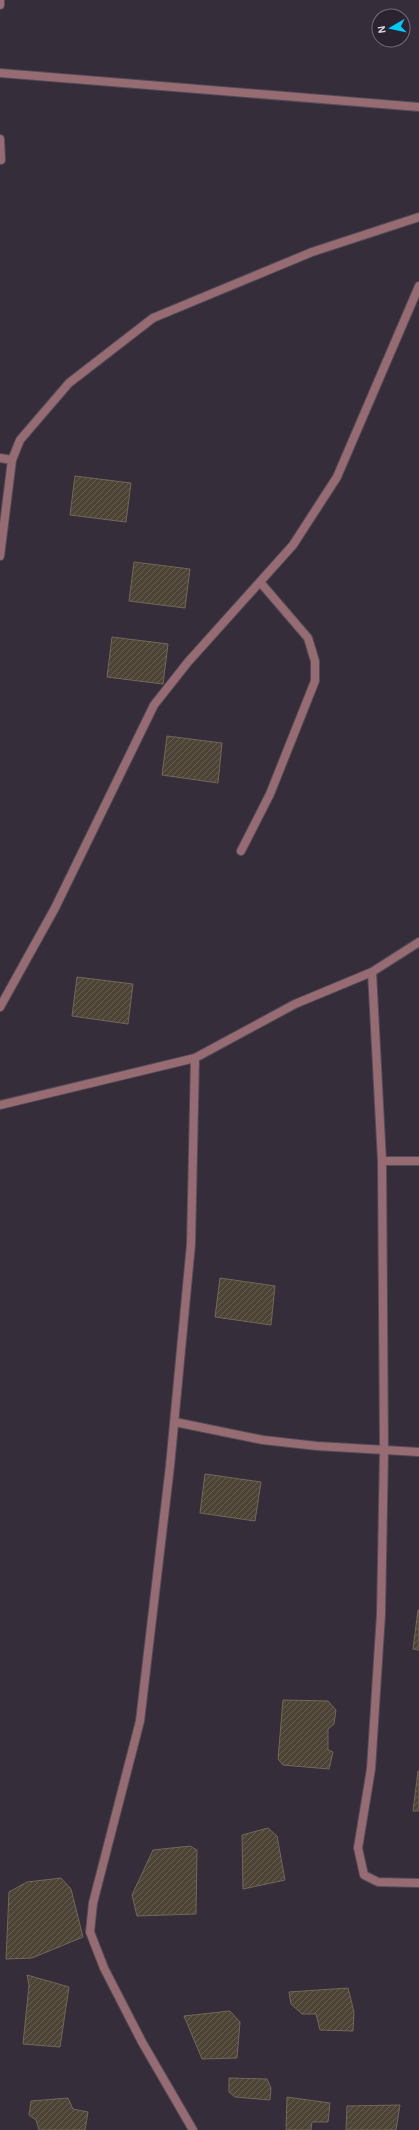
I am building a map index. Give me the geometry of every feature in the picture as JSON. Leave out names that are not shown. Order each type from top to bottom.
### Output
[{"type":"street","points":[[0,0],[0,5]]},
{"type":"street","points":[[0,73],[419,107]]},
{"type":"street","points":[[0,139],[1,160]]},
{"type":"street","points":[[0,556],[12,460],[20,440],[69,383],[153,318],[312,252],[419,218]]},
{"type":"street","points":[[0,1007],[55,908],[154,705],[188,662],[293,545],[337,477],[419,287]]},
{"type":"street","points":[[0,458],[12,460]]},
{"type":"street","points":[[241,851],[270,794],[315,682],[315,661],[308,638],[260,582]]},
{"type":"street","points":[[0,1105],[195,1058],[295,1004],[372,972],[419,942]]},
{"type":"street","points":[[372,972],[382,1162],[384,1450],[381,1614],[371,1769],[358,1848],[364,1875],[378,1882],[419,1883]]},
{"type":"street","points":[[193,2130],[135,2028],[104,1968],[90,1932],[94,1903],[140,1720],[174,1422],[191,1244],[195,1058]]},
{"type":"street","points":[[382,1162],[419,1161]]},
{"type":"street","points":[[174,1422],[263,1440],[419,1452]]},
{"type":"building","points":[[75,476],[131,483],[126,522],[70,515]]},
{"type":"building","points":[[134,562],[190,569],[185,608],[129,601]]},
{"type":"building","points":[[112,637],[168,644],[163,684],[107,677]]},
{"type":"building","points":[[167,736],[222,743],[218,783],[162,775]]},
{"type":"building","points":[[77,977],[133,984],[128,1024],[72,1016]]},
{"type":"building","points":[[220,1278],[275,1286],[271,1325],[215,1317]]},
{"type":"building","points":[[205,1474],[261,1482],[255,1521],[200,1513]]},
{"type":"building","points":[[419,1610],[419,1650],[413,1649]]},
{"type":"building","points":[[283,1700],[328,1701],[336,1710],[334,1724],[328,1729],[328,1750],[333,1752],[329,1769],[283,1765],[278,1759]]},
{"type":"building","points":[[418,1771],[419,1811],[413,1811]]},
{"type":"building","points":[[268,1828],[277,1836],[285,1880],[243,1889],[242,1835]]},
{"type":"building","points":[[190,1846],[197,1850],[196,1914],[137,1916],[132,1895],[153,1850]]},
{"type":"building","points":[[61,1878],[71,1889],[83,1937],[32,1958],[6,1959],[9,1892],[27,1882]]},
{"type":"building","points":[[27,1975],[69,1987],[60,2047],[23,2044],[29,1985]]},
{"type":"building","points":[[348,1988],[354,2012],[353,2031],[320,2030],[316,2014],[302,2014],[291,2004],[289,1992]]},
{"type":"building","points":[[230,2011],[240,2022],[237,2058],[202,2059],[184,2016]]},
{"type":"building","points":[[229,2078],[267,2079],[271,2088],[270,2100],[235,2097],[229,2092]]},
{"type":"building","points":[[287,2097],[330,2103],[328,2122],[312,2122],[311,2130],[286,2130]]},
{"type":"building","points":[[68,2098],[73,2109],[88,2112],[85,2130],[39,2130],[36,2120],[29,2115],[31,2101]]},
{"type":"building","points":[[400,2105],[396,2130],[346,2130],[347,2106]]}]
